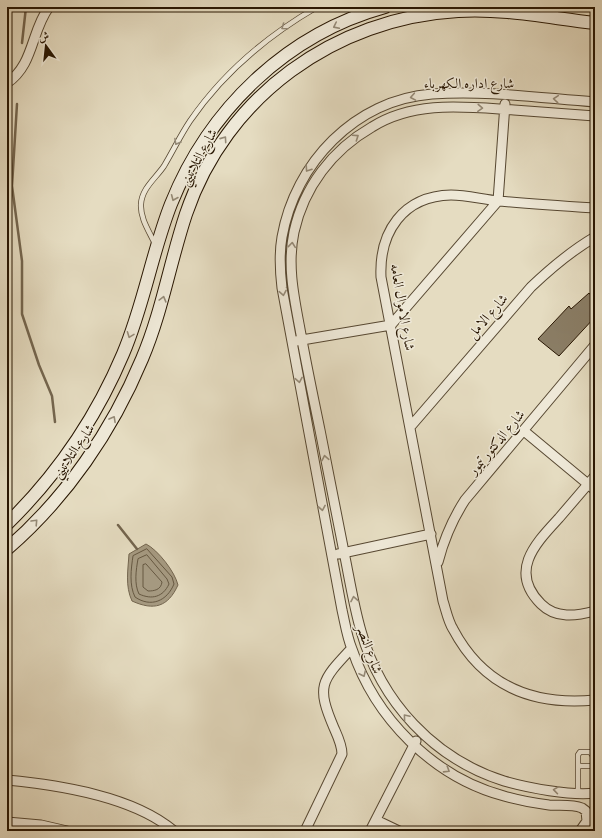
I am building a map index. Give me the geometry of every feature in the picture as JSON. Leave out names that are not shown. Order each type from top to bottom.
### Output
[{"type":"main road","name":"شارع التلاتيني","points":[[7,524],[34,496],[65,458],[103,396],[133,329],[170,206],[182,179],[211,129],[234,101],[271,66],[294,49],[345,21],[385,7]]},
{"type":"main road","name":"شارع التلاتيني","points":[[7,549],[30,528],[65,490],[109,426],[133,380],[150,339],[186,215],[208,164],[240,118],[280,78],[302,61],[339,41],[378,25],[404,17],[432,12],[488,11],[595,23]]},
{"type":"main road","points":[[592,831],[595,828]]},
{"type":"street","points":[[7,82],[20,71],[27,59],[40,20],[49,7]]},
{"type":"street","name":"شارع اداره الكهرباء","points":[[292,342],[282,288],[280,263],[281,238],[286,214],[295,191],[307,169],[322,149],[340,132],[383,106],[407,98],[431,94],[506,95],[595,102]]},
{"type":"street","points":[[292,342],[390,325],[498,201],[506,95]]},
{"type":"street","name":"شارع اداره الكهرباء","points":[[302,340],[292,282],[291,261],[294,233],[304,200],[314,182],[331,159],[351,140],[374,125],[400,114],[427,108],[455,106],[595,116]]},
{"type":"street","name":"شارع الاموال العامه","points":[[595,208],[498,201],[452,195],[434,197],[418,203],[403,213],[384,242],[380,260],[381,277],[443,601],[452,628],[467,653],[488,674],[512,689],[541,699],[571,702],[595,700]]},
{"type":"street","name":"شارع الامل","points":[[410,426],[531,287],[552,266],[595,237]]},
{"type":"street","name":"شارع النصر","points":[[302,340],[361,631],[368,653],[390,695],[420,732],[441,749],[464,764],[490,776],[525,786],[578,793],[595,793]]},
{"type":"street","name":"شارع النصر","points":[[292,342],[332,558],[352,649],[364,678],[378,702],[394,726],[414,745],[435,763],[459,778],[502,796],[532,802],[577,806]]},
{"type":"street","name":"شارع الدكتور تيمور","points":[[437,566],[443,543],[452,521],[465,500],[595,345]]},
{"type":"street","points":[[524,431],[592,487]]},
{"type":"street","points":[[595,476],[592,487],[534,545],[529,555],[527,577],[535,597],[552,612],[574,616],[595,611]]},
{"type":"street","points":[[332,558],[344,552],[431,534]]},
{"type":"street","points":[[305,831],[342,754],[341,745],[325,708],[323,687],[333,669],[352,649]]},
{"type":"street","points":[[370,831],[420,732]]},
{"type":"street","points":[[484,789],[490,776]]},
{"type":"street","points":[[7,780],[71,788],[99,795],[154,817],[174,831]]},
{"type":"street","points":[[578,793],[577,806],[586,811],[588,816],[587,821],[580,831]]},
{"type":"street","points":[[376,820],[399,831]]},
{"type":"street","points":[[7,822],[67,831]]},
{"type":"lane","points":[[158,248],[143,219],[141,211],[143,196],[146,188],[165,164],[190,120],[219,84],[248,56],[275,34],[318,7]]},
{"type":"lane","points":[[578,793],[578,755],[580,752],[592,753],[595,793]]},
{"type":"lane","points":[[578,766],[594,766]]},
{"type":"water","points":[[146,544],[156,551],[165,562],[178,585],[170,598],[160,605],[147,606],[132,601],[128,590],[129,554]]},
{"type":"building","points":[[589,293],[595,300],[595,317],[559,356],[538,339],[569,306],[571,309]]},
{"type":"waterway","points":[[22,43],[26,7]]},
{"type":"waterway","points":[[17,104],[12,186],[22,261],[22,314],[39,365],[52,396],[55,422]]},
{"type":"waterway","points":[[118,525],[137,549]]}]
